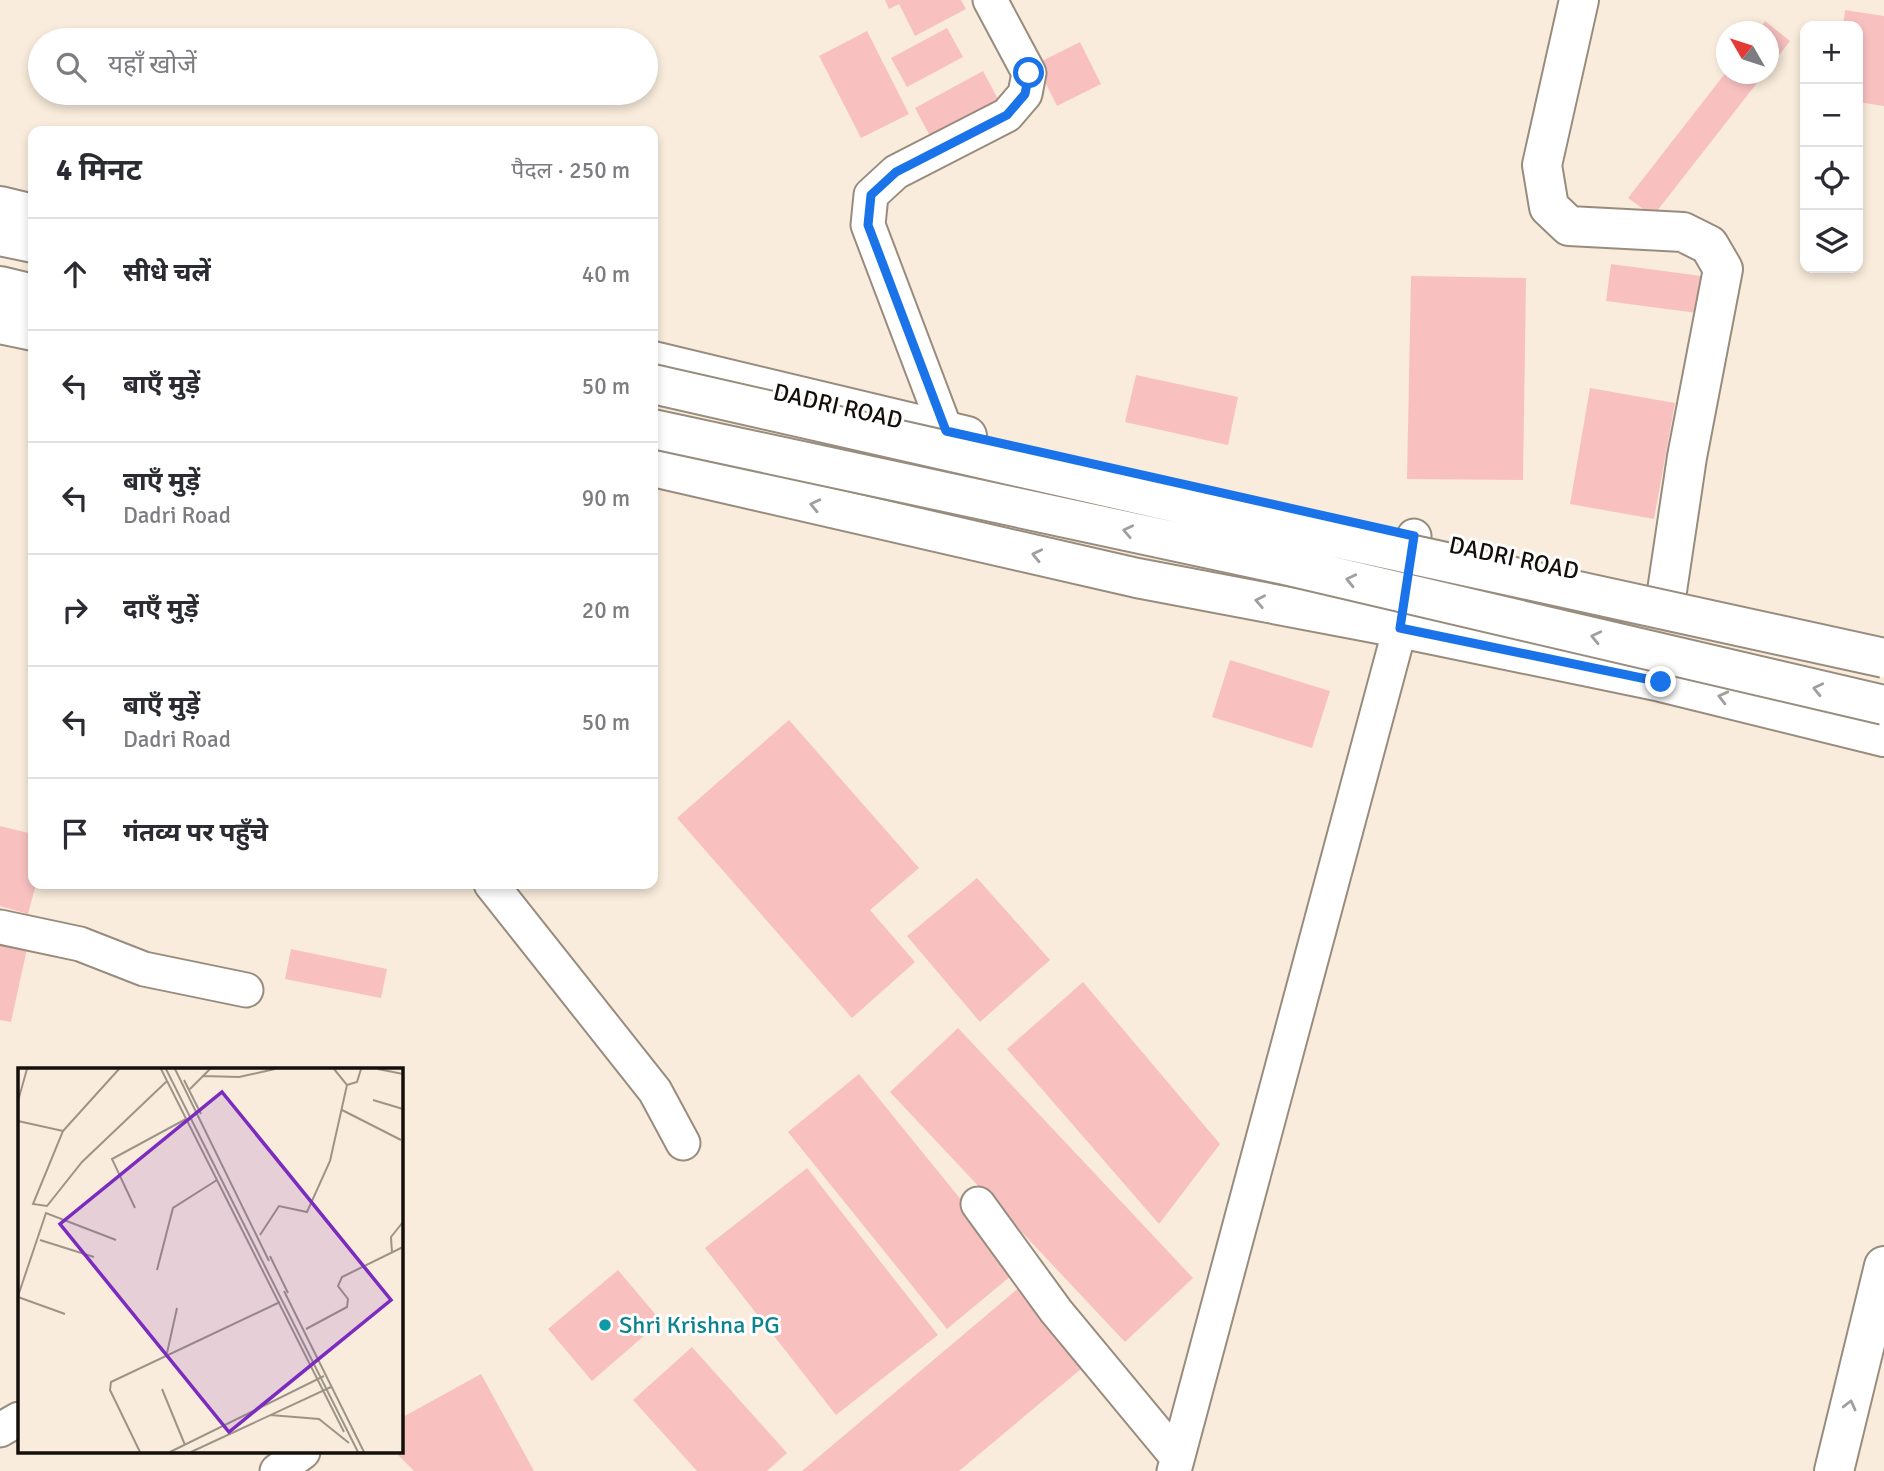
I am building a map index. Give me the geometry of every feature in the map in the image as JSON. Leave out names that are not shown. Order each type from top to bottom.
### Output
[{"type":"street","points":[[946,431],[868,225],[871,195],[896,172],[1007,115],[1025,94],[1029,73],[990,0]]},
{"type":"street","points":[[1578,0],[1542,165],[1549,207],[1569,226],[1683,232],[1709,245],[1723,269],[1686,457],[1667,591]]},
{"type":"street","points":[[0,206],[28,213]]},
{"type":"street","points":[[0,236],[28,242]]},
{"type":"street","points":[[0,286],[28,293]]},
{"type":"street","points":[[0,324],[28,330]]},
{"type":"street","name":"DADRI ROAD","points":[[658,363],[946,431],[1667,591],[1884,644]]},
{"type":"street","points":[[658,385],[1212,511],[1884,658]]},
{"type":"street","points":[[658,430],[1289,566],[1884,705]]},
{"type":"street","points":[[658,468],[1137,578],[1400,628],[1661,682],[1884,737]]},
{"type":"street","points":[[1176,1464],[1400,628],[1414,536]]},
{"type":"street","points":[[495,889],[655,1091],[683,1143]]},
{"type":"street","points":[[0,927],[80,944],[144,970],[246,990]]},
{"type":"street","points":[[978,1204],[1056,1311],[1176,1464]]},
{"type":"street","points":[[1835,1471],[1884,1266]]},
{"type":"street","points":[[0,1430],[18,1420]]},
{"type":"street","points":[[277,1471],[300,1454]]},
{"type":"building","points":[[885,0],[961,0],[966,9],[915,36],[899,4],[889,9]]},
{"type":"building","points":[[1845,10],[1884,16],[1884,106],[1863,103],[1863,21],[1844,21]]},
{"type":"building","points":[[947,28],[963,57],[907,87],[891,58]]},
{"type":"building","points":[[867,31],[909,114],[861,138],[819,56]]},
{"type":"building","points":[[1779,32],[1790,41],[1779,55]]},
{"type":"building","points":[[1080,42],[1101,84],[1057,106],[1036,64]]},
{"type":"building","points":[[983,71],[999,101],[931,138],[915,108]]},
{"type":"building","points":[[1717,84],[1756,84],[1653,216],[1628,198]]},
{"type":"building","points":[[1611,264],[1701,276],[1697,313],[1606,301]]},
{"type":"building","points":[[1411,276],[1526,278],[1523,480],[1407,479]]},
{"type":"building","points":[[1136,375],[1238,397],[1228,445],[1125,422]]},
{"type":"building","points":[[1590,388],[1675,403],[1654,519],[1570,504]]},
{"type":"building","points":[[1230,660],[1330,691],[1312,748],[1212,717]]},
{"type":"building","points":[[789,720],[919,868],[870,910],[915,962],[852,1018],[677,818]]},
{"type":"building","points":[[0,826],[28,833],[28,889],[35,889],[28,914],[0,906]]},
{"type":"building","points":[[977,878],[1050,960],[980,1022],[907,936]]},
{"type":"building","points":[[0,938],[28,944],[11,1022],[0,1020]]},
{"type":"building","points":[[291,949],[387,969],[381,998],[285,979]]},
{"type":"building","points":[[1083,982],[1220,1144],[1159,1224],[1007,1049]]},
{"type":"building","points":[[958,1028],[1193,1278],[1125,1342],[890,1092]]},
{"type":"building","points":[[859,1074],[1018,1270],[947,1329],[788,1132]]},
{"type":"building","points":[[807,1168],[938,1335],[836,1415],[705,1248]]},
{"type":"building","name":"Shri Krishna PG","points":[[618,1270],[661,1321],[592,1381],[548,1329]]},
{"type":"building","points":[[1021,1286],[1087,1364],[959,1471],[802,1471]]},
{"type":"building","points":[[692,1347],[787,1453],[767,1471],[697,1471],[633,1400]]},
{"type":"building","points":[[481,1374],[534,1471],[414,1471],[397,1454],[402,1454],[402,1417]]},
{"type":"place","name":"Shri Krishna PG","points":[[605,1325]]},
{"type":"route","points":[[1029,73],[1025,94],[1007,115],[896,172],[871,195],[868,225],[946,431],[1414,536],[1400,628],[1661,682]]}]
